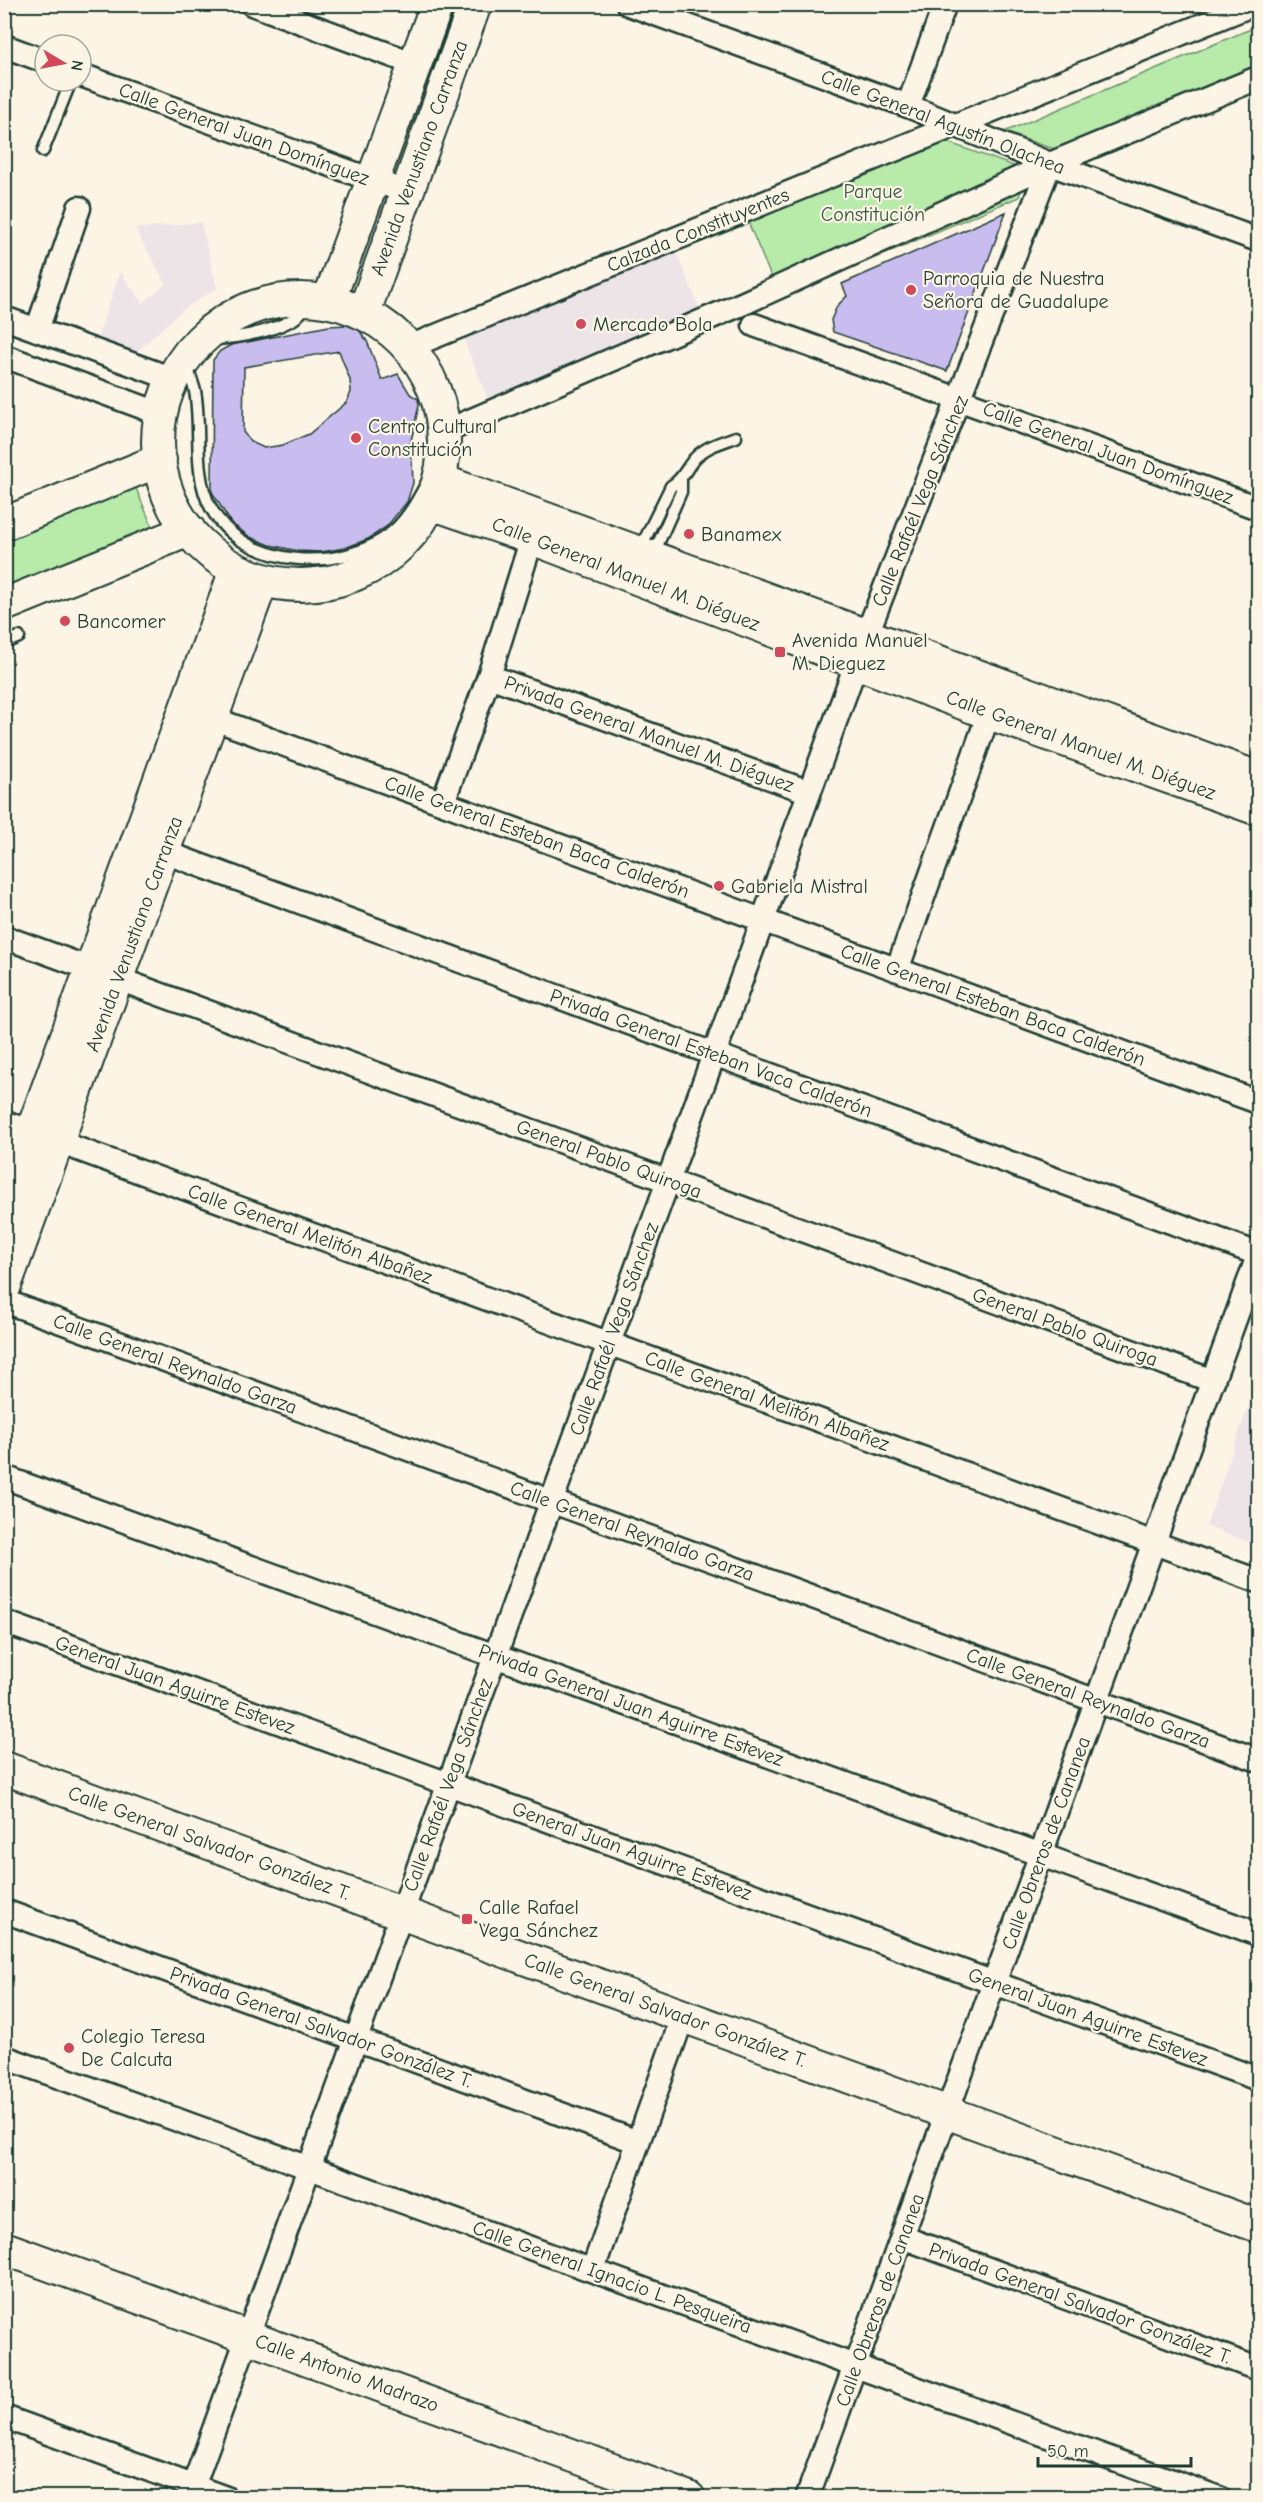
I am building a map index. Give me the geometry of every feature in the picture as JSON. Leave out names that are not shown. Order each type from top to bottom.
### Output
[{"type":"street","points":[[252,4],[415,64]]},
{"type":"street","name":"Avenida Venustiano Carranza","points":[[320,300],[373,181],[437,4]]},
{"type":"street","name":"Avenida Venustiano Carranza","points":[[364,312],[475,4]]},
{"type":"street","name":"Calle General Agustín Olachea","points":[[628,4],[908,106],[1050,164],[1258,240]]},
{"type":"street","points":[[908,106],[945,4]]},
{"type":"street","name":"Calzada Constituyentes","points":[[410,347],[1254,4]]},
{"type":"street","points":[[4,46],[33,57]]},
{"type":"street","points":[[439,468],[744,303],[1050,164],[1258,78]]},
{"type":"street","name":"Calle General Juan Domínguez","points":[[93,79],[406,192]]},
{"type":"street","name":"Calle Rafaél Vega Sánchez","points":[[191,2492],[862,647],[1050,164]]},
{"type":"street","points":[[37,330],[79,208]]},
{"type":"street","points":[[291,298],[320,300],[364,312],[388,327],[410,347],[434,387],[439,468],[418,527],[400,546],[370,567],[336,581],[299,585],[249,575],[204,549],[175,508],[165,485],[160,460],[159,434],[161,414],[186,360],[221,323],[255,306],[291,298]]},
{"type":"street","points":[[4,318],[37,330],[186,360]]},
{"type":"street","name":"Calle General Juan Domínguez","points":[[754,325],[1258,508]]},
{"type":"street","points":[[4,356],[161,414]]},
{"type":"street","points":[[4,524],[160,460]]},
{"type":"street","name":"Calle General Manuel M. Diéguez","points":[[439,468],[532,538],[641,566],[862,647],[1258,778]]},
{"type":"street","name":"Calle General Manuel M. Diéguez","points":[[439,468],[641,566]]},
{"type":"street","points":[[4,605],[189,530]]},
{"type":"street","points":[[443,802],[489,676],[532,538]]},
{"type":"street","name":"Avenida Venustiano Carranza","points":[[105,974],[249,575]]},
{"type":"street","name":"Calle General Manuel M. Diéguez","points":[[862,647],[989,713],[1258,809]]},
{"type":"street","name":"Privada General Manuel M. Diéguez","points":[[489,676],[810,792]]},
{"type":"street","name":"Avenida Venustiano Carranza","points":[[4,1209],[32,1132],[164,852],[200,713]]},
{"type":"street","name":"Calle General Esteban Baca Calderón","points":[[200,713],[1258,1102]]},
{"type":"street","points":[[897,970],[989,713]]},
{"type":"street","name":"Privada General Esteban Vaca Calderón","points":[[164,852],[1258,1255]]},
{"type":"street","name":"General Pablo Quiroga","points":[[4,937],[1213,1381]]},
{"type":"street","name":"Avenida Venustiano Carranza","points":[[4,1288],[32,1132]]},
{"type":"street","name":"Calle General Melitón Albañez","points":[[32,1132],[1258,1581]]},
{"type":"street","name":"Calle Obreros de Cananea","points":[[807,2498],[1258,1255]]},
{"type":"street","name":"Calle General Reynaldo Garza","points":[[4,1301],[1258,1760]]},
{"type":"street","name":"Privada General Juan Aguirre Estevez","points":[[4,1477],[1258,1934]]},
{"type":"street","name":"General Juan Aguirre Estevez","points":[[4,1623],[1258,2079]]},
{"type":"street","name":"Calle General Salvador González T.","points":[[4,1768],[1258,2226]]},
{"type":"street","name":"Privada General Salvador González T.","points":[[4,1911],[638,2142]]},
{"type":"street","points":[[593,2270],[683,2016]]},
{"type":"street","name":"Calle General Ignacio L. Pesqueira","points":[[4,2057],[1219,2498]]},
{"type":"street","name":"Privada General Salvador González T.","points":[[902,2237],[1258,2369]]},
{"type":"street","name":"Calle Antonio Madrazo","points":[[4,2248],[689,2498]]},
{"type":"street","points":[[4,2417],[191,2492],[226,2498]]},
{"type":"lane","points":[[43,151],[65,93]]},
{"type":"lane","points":[[186,360],[195,391],[203,485],[210,506],[222,526],[258,549],[298,559],[323,561],[369,545],[392,532],[412,508],[439,468]]},
{"type":"lane","points":[[641,566],[681,492],[681,480],[696,458],[709,447],[736,437]]},
{"type":"lane","points":[[4,644],[20,637]]},
{"type":"shaded area","points":[[201,222],[217,288],[182,310],[133,355],[96,341],[120,272],[143,303],[166,284],[135,229]]},
{"type":"shaded area","name":"Mercado Bola","points":[[674,247],[701,311],[489,401],[462,336]]},
{"type":"shaded area","points":[[1258,1379],[1258,1546],[1206,1526]]},
{"type":"green space","points":[[1258,26],[1258,64],[1054,149],[1004,132]]},
{"type":"green space","name":"Parque Constitución","points":[[913,130],[1028,171],[1019,197],[780,298],[740,203]]},
{"type":"green space","points":[[135,486],[154,531],[5,593],[5,540]]},
{"type":"building","name":"Parroquia de Nuestra Señora de Guadalupe","points":[[1006,212],[947,371],[833,332],[831,320],[837,306],[847,296],[842,284]]},
{"type":"building","name":"Centro Cultural Constitución","points":[[347,325],[359,330],[367,341],[382,380],[398,374],[410,394],[418,399],[419,405],[409,450],[413,483],[407,502],[387,526],[368,539],[345,548],[321,552],[298,551],[270,545],[250,537],[231,523],[212,492],[213,360],[220,351],[231,345],[329,326]],"holes":[[[339,351],[350,380],[351,392],[347,402],[309,434],[283,445],[264,448],[251,442],[243,432],[244,367]]]},
{"type":"place","name":"Parroquia de Nuestra Señora de Guadalupe","points":[[911,290]]},
{"type":"place","name":"Mercado Bola","points":[[581,324]]},
{"type":"place","name":"Centro Cultural Constitución","points":[[356,438]]},
{"type":"place","name":"Banamex","points":[[689,534]]},
{"type":"place","name":"Bancomer","points":[[65,621]]},
{"type":"place","name":"Avenida Manuel M. Dieguez","points":[[780,652]]},
{"type":"place","name":"Gabriela Mistral","points":[[719,886]]},
{"type":"place","name":"Calle Rafael Vega Sánchez","points":[[467,1919]]},
{"type":"place","name":"Colegio Teresa De Calcuta","points":[[69,2048]]}]
